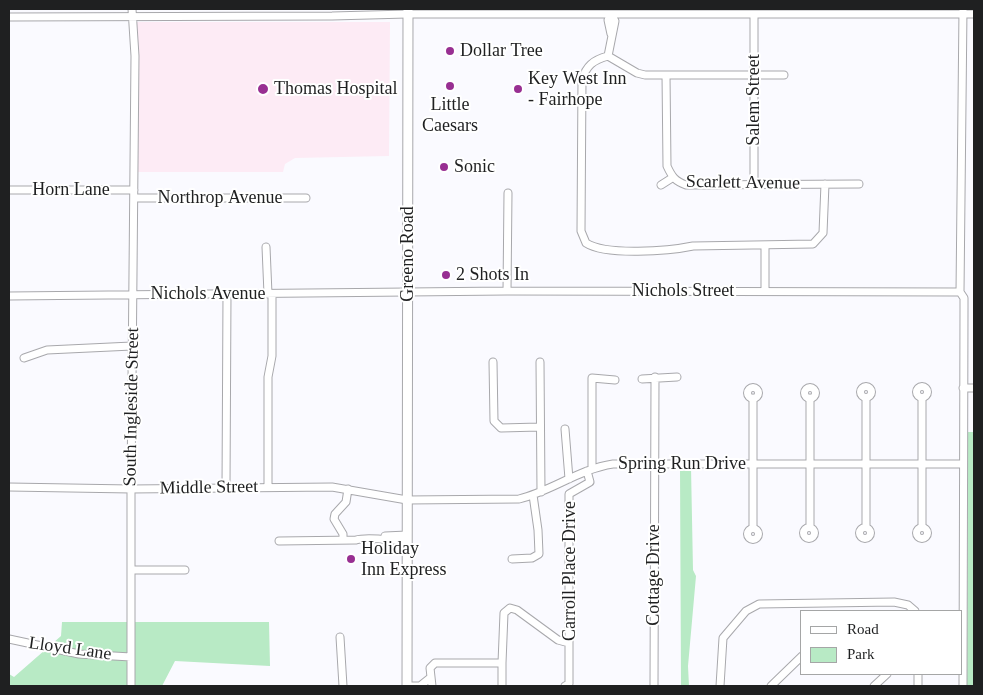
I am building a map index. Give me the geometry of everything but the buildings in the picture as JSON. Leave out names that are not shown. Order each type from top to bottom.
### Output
[{"type":"main road","name":"Greeno Road","points":[[407,686],[408,11]]},
{"type":"street","points":[[9,17],[65,13],[408,11],[588,12],[611,15],[963,11],[974,14]]},
{"type":"street","points":[[963,11],[960,292],[964,303],[963,686]]},
{"type":"street","name":"South Ingleside Street","points":[[131,686],[135,56],[132,13]]},
{"type":"street","name":"Salem Street","points":[[754,14],[754,185]]},
{"type":"street","points":[[608,56],[615,21],[611,15]]},
{"type":"street","points":[[608,56],[637,73],[666,75],[784,75]]},
{"type":"street","points":[[608,56],[591,63],[585,70],[582,80],[582,236],[586,243],[601,250],[677,250],[693,246],[813,244],[819,240],[824,226],[825,184]]},
{"type":"street","name":"Scarlett Avenue","points":[[666,75],[667,166],[672,178],[686,185],[858,184]]},
{"type":"street","points":[[661,185],[672,178]]},
{"type":"street","name":"Horn Lane","points":[[9,190],[134,190]]},
{"type":"street","points":[[508,193],[508,291]]},
{"type":"street","name":"Northrop Avenue","points":[[134,198],[306,198]]},
{"type":"street","points":[[765,246],[765,290]]},
{"type":"street","points":[[266,247],[272,356],[268,377],[268,487]]},
{"type":"street","name":"Nichols Street","points":[[407,292],[765,290],[960,292]]},
{"type":"street","name":"Nichols Avenue","points":[[9,296],[407,292]]},
{"type":"street","points":[[226,487],[227,294]]},
{"type":"street","points":[[24,358],[47,350],[132,346]]},
{"type":"street","points":[[493,362],[494,421],[497,426],[539,427]]},
{"type":"street","points":[[540,362],[541,492]]},
{"type":"street","name":"Cottage Drive","points":[[654,686],[655,377]]},
{"type":"street","points":[[642,379],[677,377]]},
{"type":"street","points":[[590,470],[592,378],[615,380]]},
{"type":"street","points":[[963,391],[974,388]]},
{"type":"street","points":[[963,391],[974,393]]},
{"type":"street","points":[[753,398],[753,528]]},
{"type":"street","points":[[810,398],[810,527]]},
{"type":"street","points":[[866,398],[866,527]]},
{"type":"street","points":[[922,398],[922,528]]},
{"type":"street","points":[[565,429],[569,479]]},
{"type":"street","name":"Spring Run Drive","points":[[408,500],[519,499],[541,492],[590,470],[613,464],[964,464]]},
{"type":"street","name":"Carroll Place Drive","points":[[567,685],[569,643],[569,494],[590,482],[590,470]]},
{"type":"street","name":"Middle Street","points":[[9,487],[131,489],[268,487],[348,489],[382,497],[408,500]]},
{"type":"street","points":[[343,540],[343,534],[334,519],[335,514],[346,502],[348,489]]},
{"type":"street","points":[[512,558],[532,558],[539,554],[533,495]]},
{"type":"street","points":[[279,541],[343,540],[376,536],[407,538]]},
{"type":"street","points":[[131,570],[185,570]]},
{"type":"street","points":[[720,686],[722,638],[746,611],[763,603],[894,602],[908,605],[914,610]]},
{"type":"street","points":[[822,603],[822,610]]},
{"type":"street","points":[[502,686],[504,613],[510,608],[517,610],[558,640],[569,643]]},
{"type":"street","points":[[340,637],[343,686]]},
{"type":"street","name":"Lloyd Lane","points":[[9,639],[79,654],[131,657]]},
{"type":"street","points":[[771,686],[800,658]]},
{"type":"street","points":[[432,686],[430,678],[431,666],[435,663],[502,663]]},
{"type":"street","points":[[874,686],[886,675]]},
{"type":"street","points":[[407,686],[420,686],[430,678]]},
{"type":"shaded area","name":"Thomas Hospital","points":[[137,22],[390,22],[389,156],[295,158],[285,164],[283,172],[137,172]]},
{"type":"green space","points":[[968,432],[974,432],[974,686],[967,686]]},
{"type":"green space","points":[[680,467],[691,467],[693,570],[696,576],[688,666],[689,686],[681,686]]},
{"type":"green space","points":[[62,622],[269,622],[270,666],[175,661],[162,686],[9,686],[9,674],[14,677],[61,636]]},
{"type":"place","name":"Dollar Tree","points":[[450,51]]},
{"type":"place","name":"Little Caesars","points":[[450,86]]},
{"type":"place","name":"Thomas Hospital","points":[[263,89]]},
{"type":"place","name":"Key West Inn - Fairhope","points":[[518,89]]},
{"type":"place","name":"Sonic","points":[[444,167]]},
{"type":"place","name":"2 Shots In","points":[[446,275]]},
{"type":"place","name":"Holiday Inn Express","points":[[351,559]]}]
